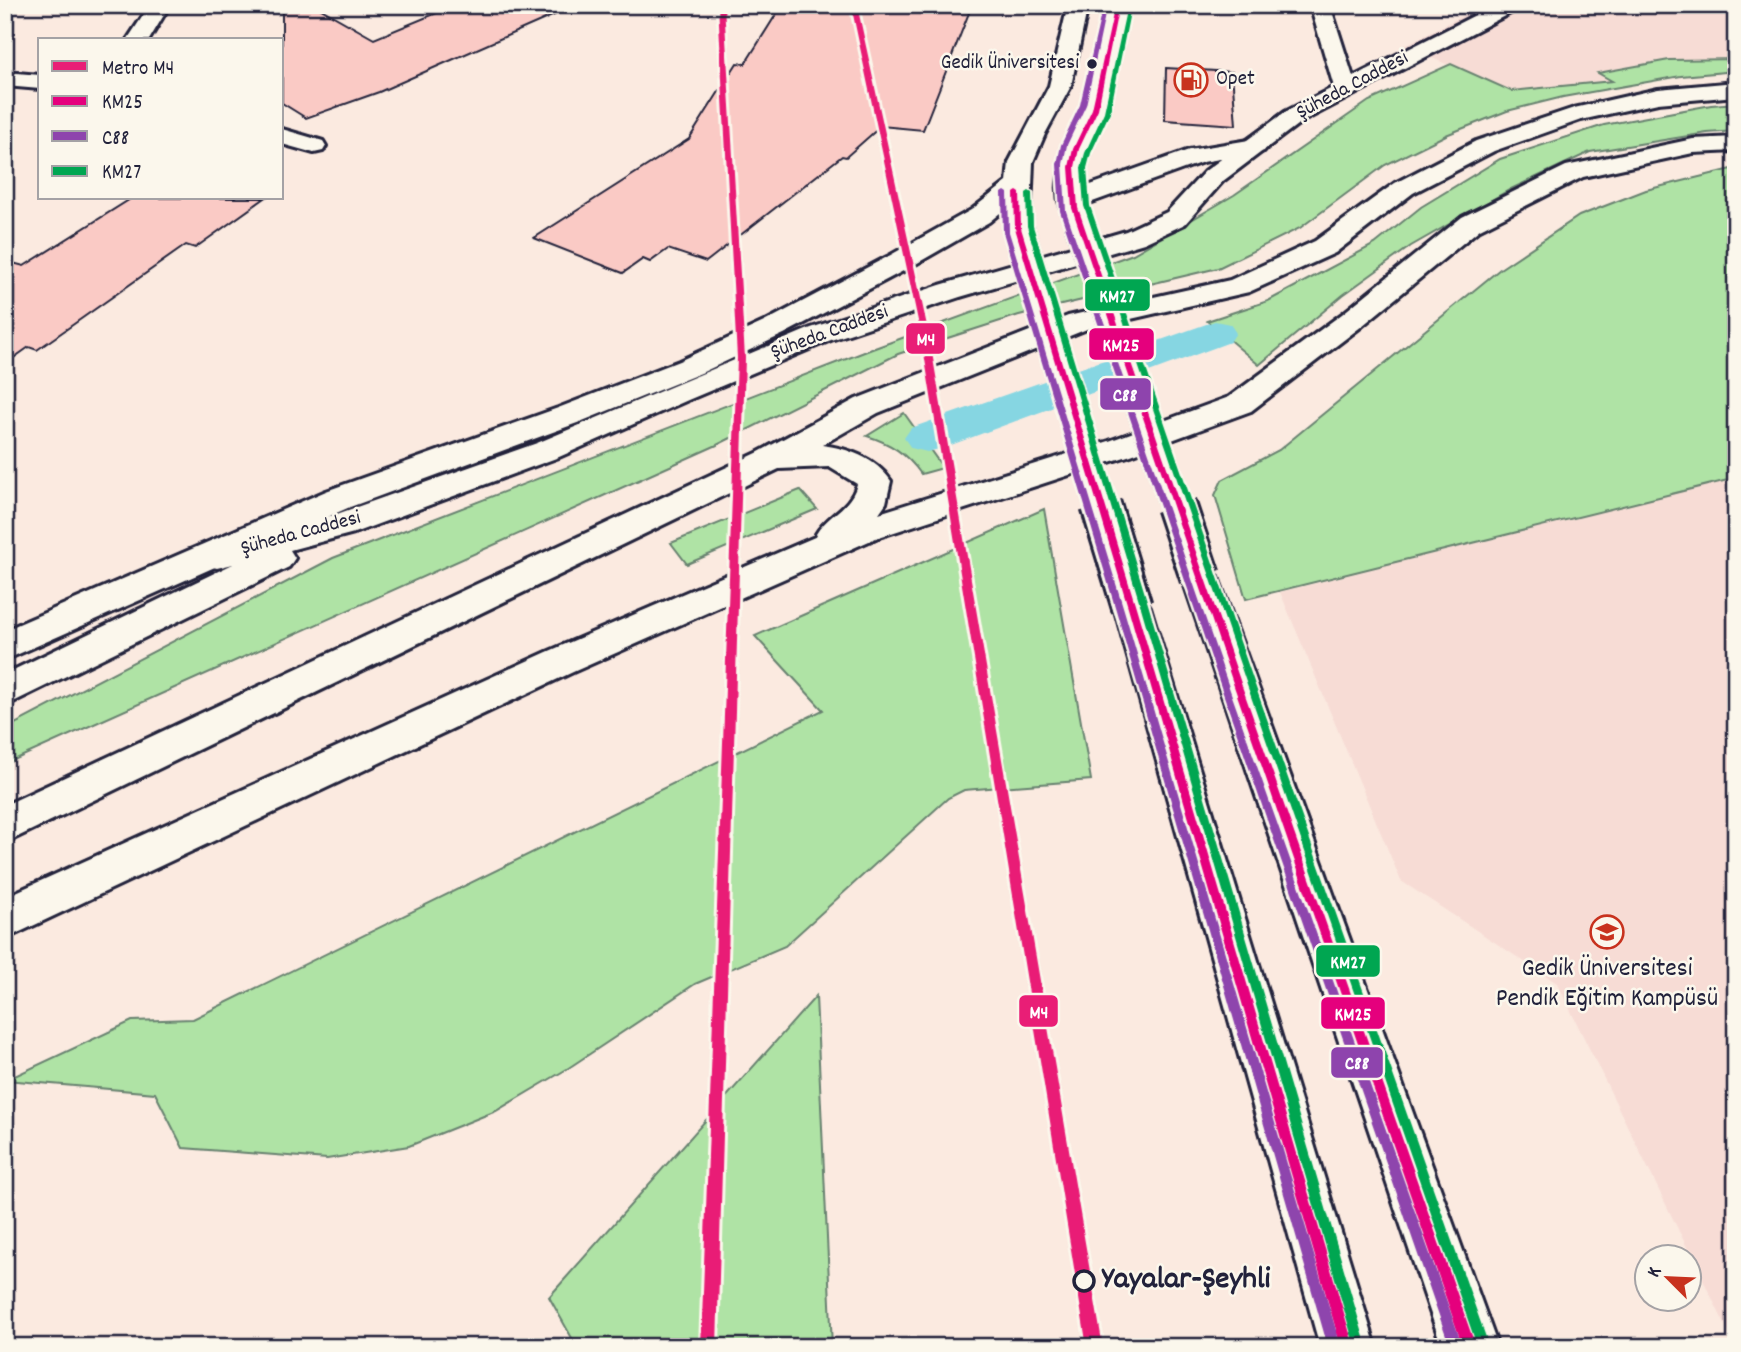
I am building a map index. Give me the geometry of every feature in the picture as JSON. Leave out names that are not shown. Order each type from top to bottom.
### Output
[{"type":"street","points":[[139,38],[160,5]]},
{"type":"street","points":[[1078,5],[1060,86],[1021,162],[1018,228],[1132,607],[1348,1347]]},
{"type":"street","points":[[1117,5],[1095,109],[1076,149],[1072,167],[1076,211],[1200,577],[1470,1347]]},
{"type":"street","points":[[1320,5],[1346,89]]},
{"type":"street","name":"Şüheda Caddesi","points":[[191,562],[342,525],[548,450],[821,334],[950,291],[1135,237],[1175,218],[1214,176],[1293,117],[1511,5]]},
{"type":"street","points":[[5,79],[38,82]]},
{"type":"street","points":[[7,823],[769,461],[867,406],[1078,322],[1239,286],[1325,247],[1404,188],[1485,146],[1574,115],[1658,96],[1736,89]]},
{"type":"street","points":[[284,137],[314,146]]},
{"type":"street","points":[[5,919],[561,662],[813,551],[864,530],[1120,448],[1240,404],[1352,320],[1471,223],[1575,171],[1693,146],[1736,144]]},
{"type":"street","points":[[1076,211],[1198,155],[1255,146]]},
{"type":"street","points":[[5,646],[338,499],[569,415],[690,367],[774,328],[886,269],[980,216],[1018,186]]},
{"type":"street","points":[[769,461],[820,453],[853,463],[874,481],[869,503],[813,551]]},
{"type":"street","points":[[5,691],[342,525]]},
{"type":"shaded area","points":[[1483,5],[1736,5],[1736,59],[1669,60],[1599,73],[1613,81],[1511,91],[1403,46]]},
{"type":"shaded area","name":"Gedik Üniversitesi Pendik Eğitim Kampüsü","points":[[1736,478],[1736,1347],[1702,1278],[1702,1244],[1685,1244],[1557,983],[1401,881],[1280,592]]},
{"type":"green space","points":[[1736,59],[1736,71],[1681,76],[1563,97],[1507,111],[1446,135],[1385,165],[1300,228],[1218,268],[1019,315],[898,354],[717,445],[5,764],[5,729],[333,558],[872,349],[1133,254],[1234,195],[1369,101],[1451,64],[1511,91],[1612,81],[1598,73],[1669,60]]},
{"type":"green space","points":[[1736,103],[1736,131],[1707,133],[1590,152],[1511,189],[1411,246],[1343,295],[1259,365],[1207,321],[1268,301],[1375,244],[1421,207],[1500,159],[1604,125],[1711,105]]},
{"type":"green space","points":[[1736,168],[1736,478],[1246,599],[1215,495],[1222,480],[1279,450],[1500,269],[1579,216],[1646,190]]},
{"type":"green space","points":[[904,413],[943,468],[921,474],[897,450],[867,436]]},
{"type":"green space","points":[[800,490],[817,509],[687,564],[671,543]]},
{"type":"green space","points":[[1044,509],[1091,780],[964,790],[948,798],[785,946],[695,984],[567,1069],[496,1111],[409,1146],[327,1159],[183,1148],[155,1093],[6,1080],[132,1021],[193,1019],[823,710],[755,636]]},
{"type":"green space","points":[[816,996],[832,1347],[577,1347],[549,1297]]},
{"type":"building","points":[[282,5],[314,5],[374,39],[456,5],[577,5],[379,92],[306,118],[284,104]]},
{"type":"building","points":[[782,5],[972,5],[923,130],[881,126],[846,157],[842,156],[706,262],[668,249],[650,262],[643,259],[623,273],[534,238],[689,139],[737,63],[745,64]]},
{"type":"building","points":[[1166,68],[1232,72],[1236,125],[1165,120]]},
{"type":"building","points":[[129,200],[262,200],[195,248],[186,245],[37,350],[29,347],[5,364],[5,261],[24,266]]},
{"type":"waterway","points":[[927,438],[1215,333]]},
{"type":"metro line","name":"M4","points":[[709,1347],[741,358],[721,5]]},
{"type":"metro line","name":"M4","points":[[854,5],[925,335],[1095,1347]]},
{"type":"transit line","name":"C88","points":[[1105,5],[1083,105],[1064,145],[1060,164],[1063,211],[1227,693],[1457,1347]]},
{"type":"transit line","name":"KM25","points":[[1117,5],[1095,109],[1076,149],[1072,167],[1075,208],[1239,689],[1470,1347]]},
{"type":"transit line","name":"KM27","points":[[1129,7],[1107,112],[1084,168],[1087,206],[1251,685],[1482,1343]]},
{"type":"transit line","name":"C88","points":[[1005,193],[1006,232],[1120,610],[1335,1347]]},
{"type":"transit line","name":"KM25","points":[[1017,193],[1018,228],[1132,607],[1348,1347]]},
{"type":"transit line","name":"KM27","points":[[1029,193],[1030,226],[1144,604],[1360,1344]]},
{"type":"place","name":"Gedik Üniversitesi","points":[[1092,64]]},
{"type":"place","name":"Opet","points":[[1191,80]]},
{"type":"place","name":"Gedik Üniversitesi Pendik Eğitim Kampüsü","points":[[1607,932]]},
{"type":"place","name":"Yayalar-Şeyhli","points":[[1084,1281]]}]
